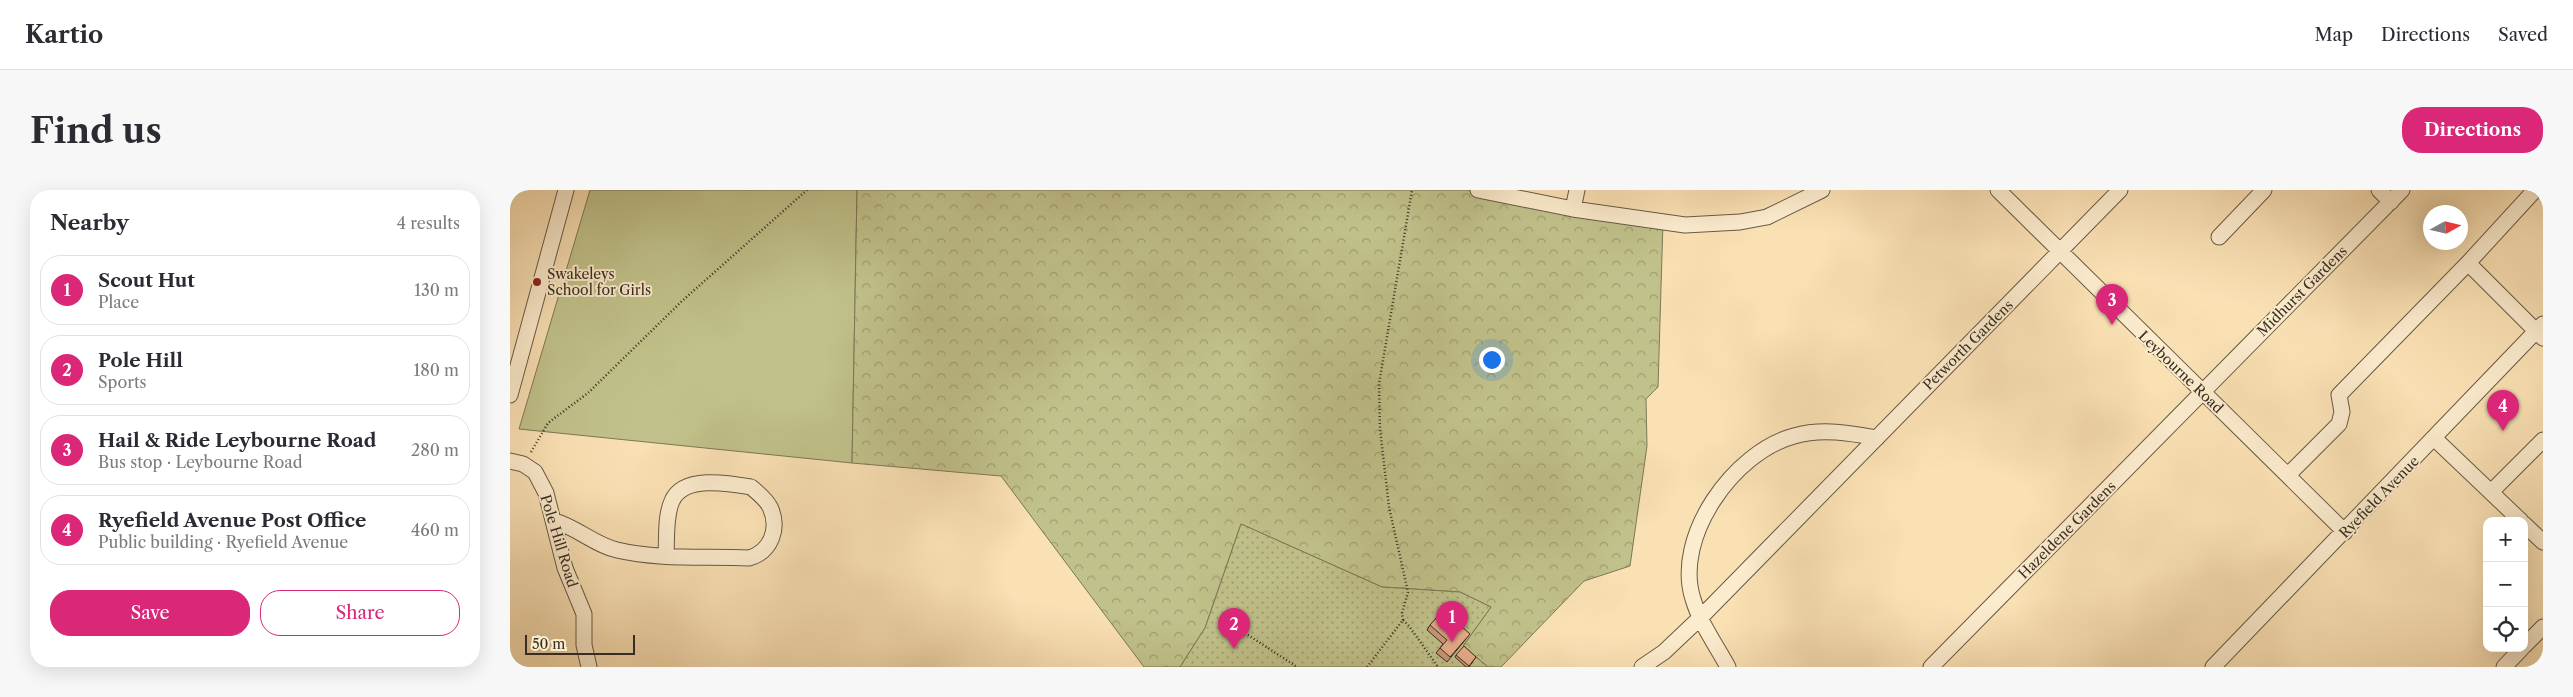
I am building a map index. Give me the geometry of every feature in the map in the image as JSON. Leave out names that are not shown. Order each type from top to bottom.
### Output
[{"type":"street","points":[[510,395],[566,190]]},
{"type":"street","points":[[1478,190],[1573,208],[1685,225],[1740,222],[1767,217],[1822,190]]},
{"type":"street","points":[[1573,208],[1577,190]]},
{"type":"street","name":"Leybourne Road","points":[[1998,190],[2059,253],[2345,532]]},
{"type":"street","points":[[2059,253],[2120,190]]},
{"type":"street","points":[[2219,237],[2264,190]]},
{"type":"street","points":[[2379,190],[2391,202]]},
{"type":"street","name":"Midhurst Gardens","points":[[2202,393],[2402,190]]},
{"type":"street","points":[[2288,476],[2338,424],[2342,412],[2339,395],[2468,263],[2536,190]]},
{"type":"street","name":"Petworth Gardens","points":[[1642,667],[1664,652],[1700,617],[2059,253]]},
{"type":"street","points":[[2468,263],[2541,331]]},
{"type":"street","name":"Ryefield Avenue","points":[[2213,667],[2541,331]]},
{"type":"street","name":"Hazeldene Gardens","points":[[1931,667],[2202,393]]},
{"type":"street","points":[[1728,667],[1700,617],[1692,598],[1690,574],[1692,547],[1702,518],[1715,496],[1732,476],[1772,445],[1794,436],[1819,431],[1846,432],[1878,438]]},
{"type":"street","points":[[2435,439],[2517,517]]},
{"type":"street","points":[[2491,492],[2543,440]]},
{"type":"street","name":"Pole Hill Road","points":[[517,463],[535,472],[541,480],[554,521],[565,568],[584,614],[584,645],[590,667]]},
{"type":"street","points":[[554,521],[568,525],[615,550],[666,555],[749,558],[758,556],[770,544],[772,531],[770,507],[750,487],[698,484],[681,490],[672,499],[670,507],[666,555]]},
{"type":"street","points":[[2528,528],[2543,542]]},
{"type":"street","points":[[2528,642],[2543,626]]},
{"type":"street","points":[[2504,667],[2518,652]]},
{"type":"path","points":[[517,463],[548,423],[588,393],[682,301],[807,190]]},
{"type":"path","points":[[1412,190],[1379,384],[1380,429],[1389,506],[1408,592],[1402,612],[1403,620],[1438,667]]},
{"type":"path","points":[[1367,667],[1403,620]]},
{"type":"path","points":[[1245,633],[1297,667]]},
{"type":"green space","points":[[590,190],[857,190],[852,463],[519,429]]},
{"type":"green space","points":[[857,190],[1467,190],[1663,221],[1658,387],[1646,399],[1647,446],[1630,566],[1584,581],[1501,667],[1488,667],[1463,646],[1491,607],[1460,592],[1382,587],[1241,524],[1205,628],[1180,667],[1144,667],[1001,476],[852,463]]},
{"type":"green space","points":[[1241,524],[1382,587],[1460,592],[1491,607],[1463,646],[1488,667],[1180,667],[1205,628]]},
{"type":"building","points":[[1443,610],[1470,634],[1450,657],[1440,648],[1447,640],[1430,625]]},
{"type":"building","points":[[1464,646],[1476,657],[1469,666],[1456,655]]},
{"type":"place","name":"Swakeleys School for Girls","points":[[537,282]]},
{"type":"place","name":"Hail & Ride Leybourne Road","points":[[2112,325]]},
{"type":"place","name":"Ryefield Avenue Post Office","points":[[2503,431]]},
{"type":"place","name":"Scout Hut","points":[[1452,642]]},
{"type":"place","name":"Pole Hill","points":[[1234,649]]}]
